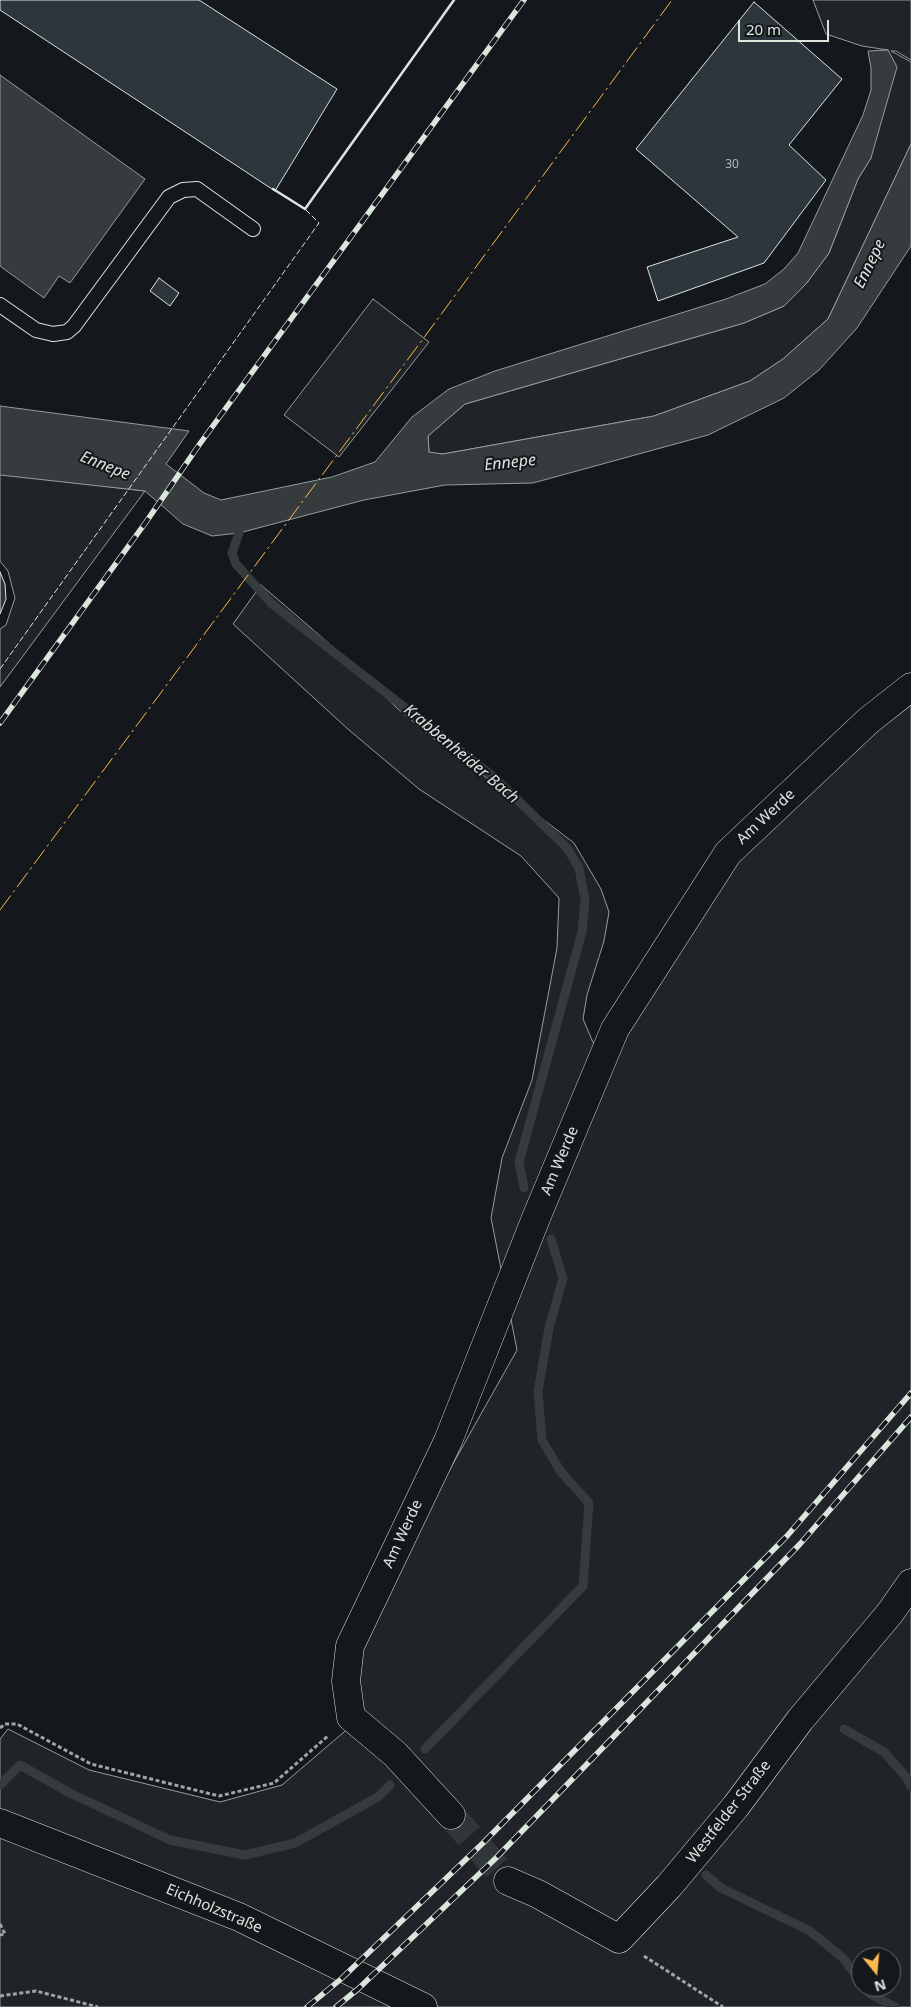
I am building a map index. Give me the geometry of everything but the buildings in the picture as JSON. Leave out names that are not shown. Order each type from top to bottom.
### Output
[{"type":"street","name":"Am Werde","points":[[351,1717],[346,1681],[350,1646],[448,1441],[536,1218],[615,1029],[728,852],[868,722],[911,687]]},
{"type":"street","name":"Westfelder Straße","points":[[619,1939],[669,1886],[736,1806],[800,1720],[890,1613],[911,1582]]},
{"type":"street","points":[[351,1717],[395,1754],[451,1814]]},
{"type":"street","name":"Eichholzstraße","points":[[0,1824],[239,1917],[423,2007]]},
{"type":"street","points":[[508,1881],[538,1894],[619,1939]]},
{"type":"lane","points":[[0,305],[36,330],[53,334],[67,332],[74,326],[169,197],[183,190],[197,189],[253,229]]},
{"type":"path","points":[[0,1728],[5,1724],[17,1724],[91,1764],[219,1796],[274,1783],[351,1717]]},
{"type":"path","points":[[0,1924],[6,1934],[0,1935]]},
{"type":"path","points":[[619,1939],[724,2007]]},
{"type":"path","points":[[0,1996],[36,1992],[98,2007]]},
{"type":"shaded area","points":[[813,0],[911,0],[911,60],[896,51],[891,51],[911,62],[911,144],[828,319],[783,359],[750,381],[654,416],[443,454],[429,453],[428,436],[465,404],[744,323],[784,306],[806,284],[829,253],[858,179],[871,158],[888,50],[862,46],[826,34]]},
{"type":"shaded area","points":[[373,299],[429,342],[339,457],[284,415]]},
{"type":"shaded area","points":[[0,474],[145,491],[0,687],[0,629],[6,625],[15,598],[8,571],[0,561]]},
{"type":"shaded area","points":[[261,585],[339,652],[398,709],[444,747],[574,843],[601,889],[609,912],[604,941],[587,995],[583,1019],[598,1054],[733,854],[911,694],[911,2007],[0,2007],[0,1739],[8,1729],[89,1770],[220,1802],[282,1785],[351,1726],[351,1671],[392,1572],[517,1350],[491,1218],[502,1158],[532,1080],[557,948],[559,898],[521,856],[419,789],[349,730],[233,624]]},
{"type":"water","name":"Ennepe","points":[[888,50],[897,67],[871,158],[858,179],[829,253],[806,284],[784,306],[744,323],[465,404],[428,436],[429,452],[443,454],[654,416],[750,381],[783,359],[828,319],[911,144],[911,246],[857,328],[819,370],[784,398],[708,435],[533,483],[445,485],[364,500],[239,533],[212,536],[183,524],[145,491],[0,475],[0,406],[189,431],[166,464],[204,493],[221,500],[332,477],[375,462],[412,417],[449,389],[495,371],[726,299],[765,284],[784,269],[798,253],[863,115],[871,90],[871,68],[868,51]]},
{"type":"water","points":[[0,75],[145,179],[70,283],[59,276],[44,298],[0,266]]},
{"type":"waterway","name":"Krabbenheider Bach","points":[[236,522],[239,533],[232,553],[236,564],[272,604],[494,777],[567,848],[579,868],[585,900],[582,932],[519,1162],[524,1188]]},
{"type":"waterway","points":[[425,1749],[583,1586],[589,1503],[561,1472],[542,1440],[538,1391],[549,1328],[563,1278],[551,1239]]},
{"type":"waterway","name":"Krabbenheider Bach","points":[[844,1729],[884,1752],[906,1777],[911,1786]]},
{"type":"waterway","points":[[0,1785],[20,1765],[70,1793],[170,1840],[245,1855],[295,1843],[378,1797],[390,1785]]},
{"type":"waterway","points":[[706,1875],[721,1888],[810,1931],[843,1958],[851,1969]]},
{"type":"waterway","points":[[876,1997],[895,2007]]},
{"type":"tunnel","points":[[451,1815],[508,1881]]},
{"type":"railway","points":[[0,723],[146,522],[199,445],[524,0]]},
{"type":"railway","points":[[307,2007],[341,1979],[483,1843],[787,1536],[911,1393]]},
{"type":"railway","points":[[336,2007],[358,1989],[496,1858],[800,1544],[911,1417]]},
{"type":"fence","points":[[0,669],[319,223],[305,209],[274,189]]},
{"type":"wall","points":[[273,189],[305,209],[454,0]]},
{"type":"power","points":[[0,910],[672,0]]}]
